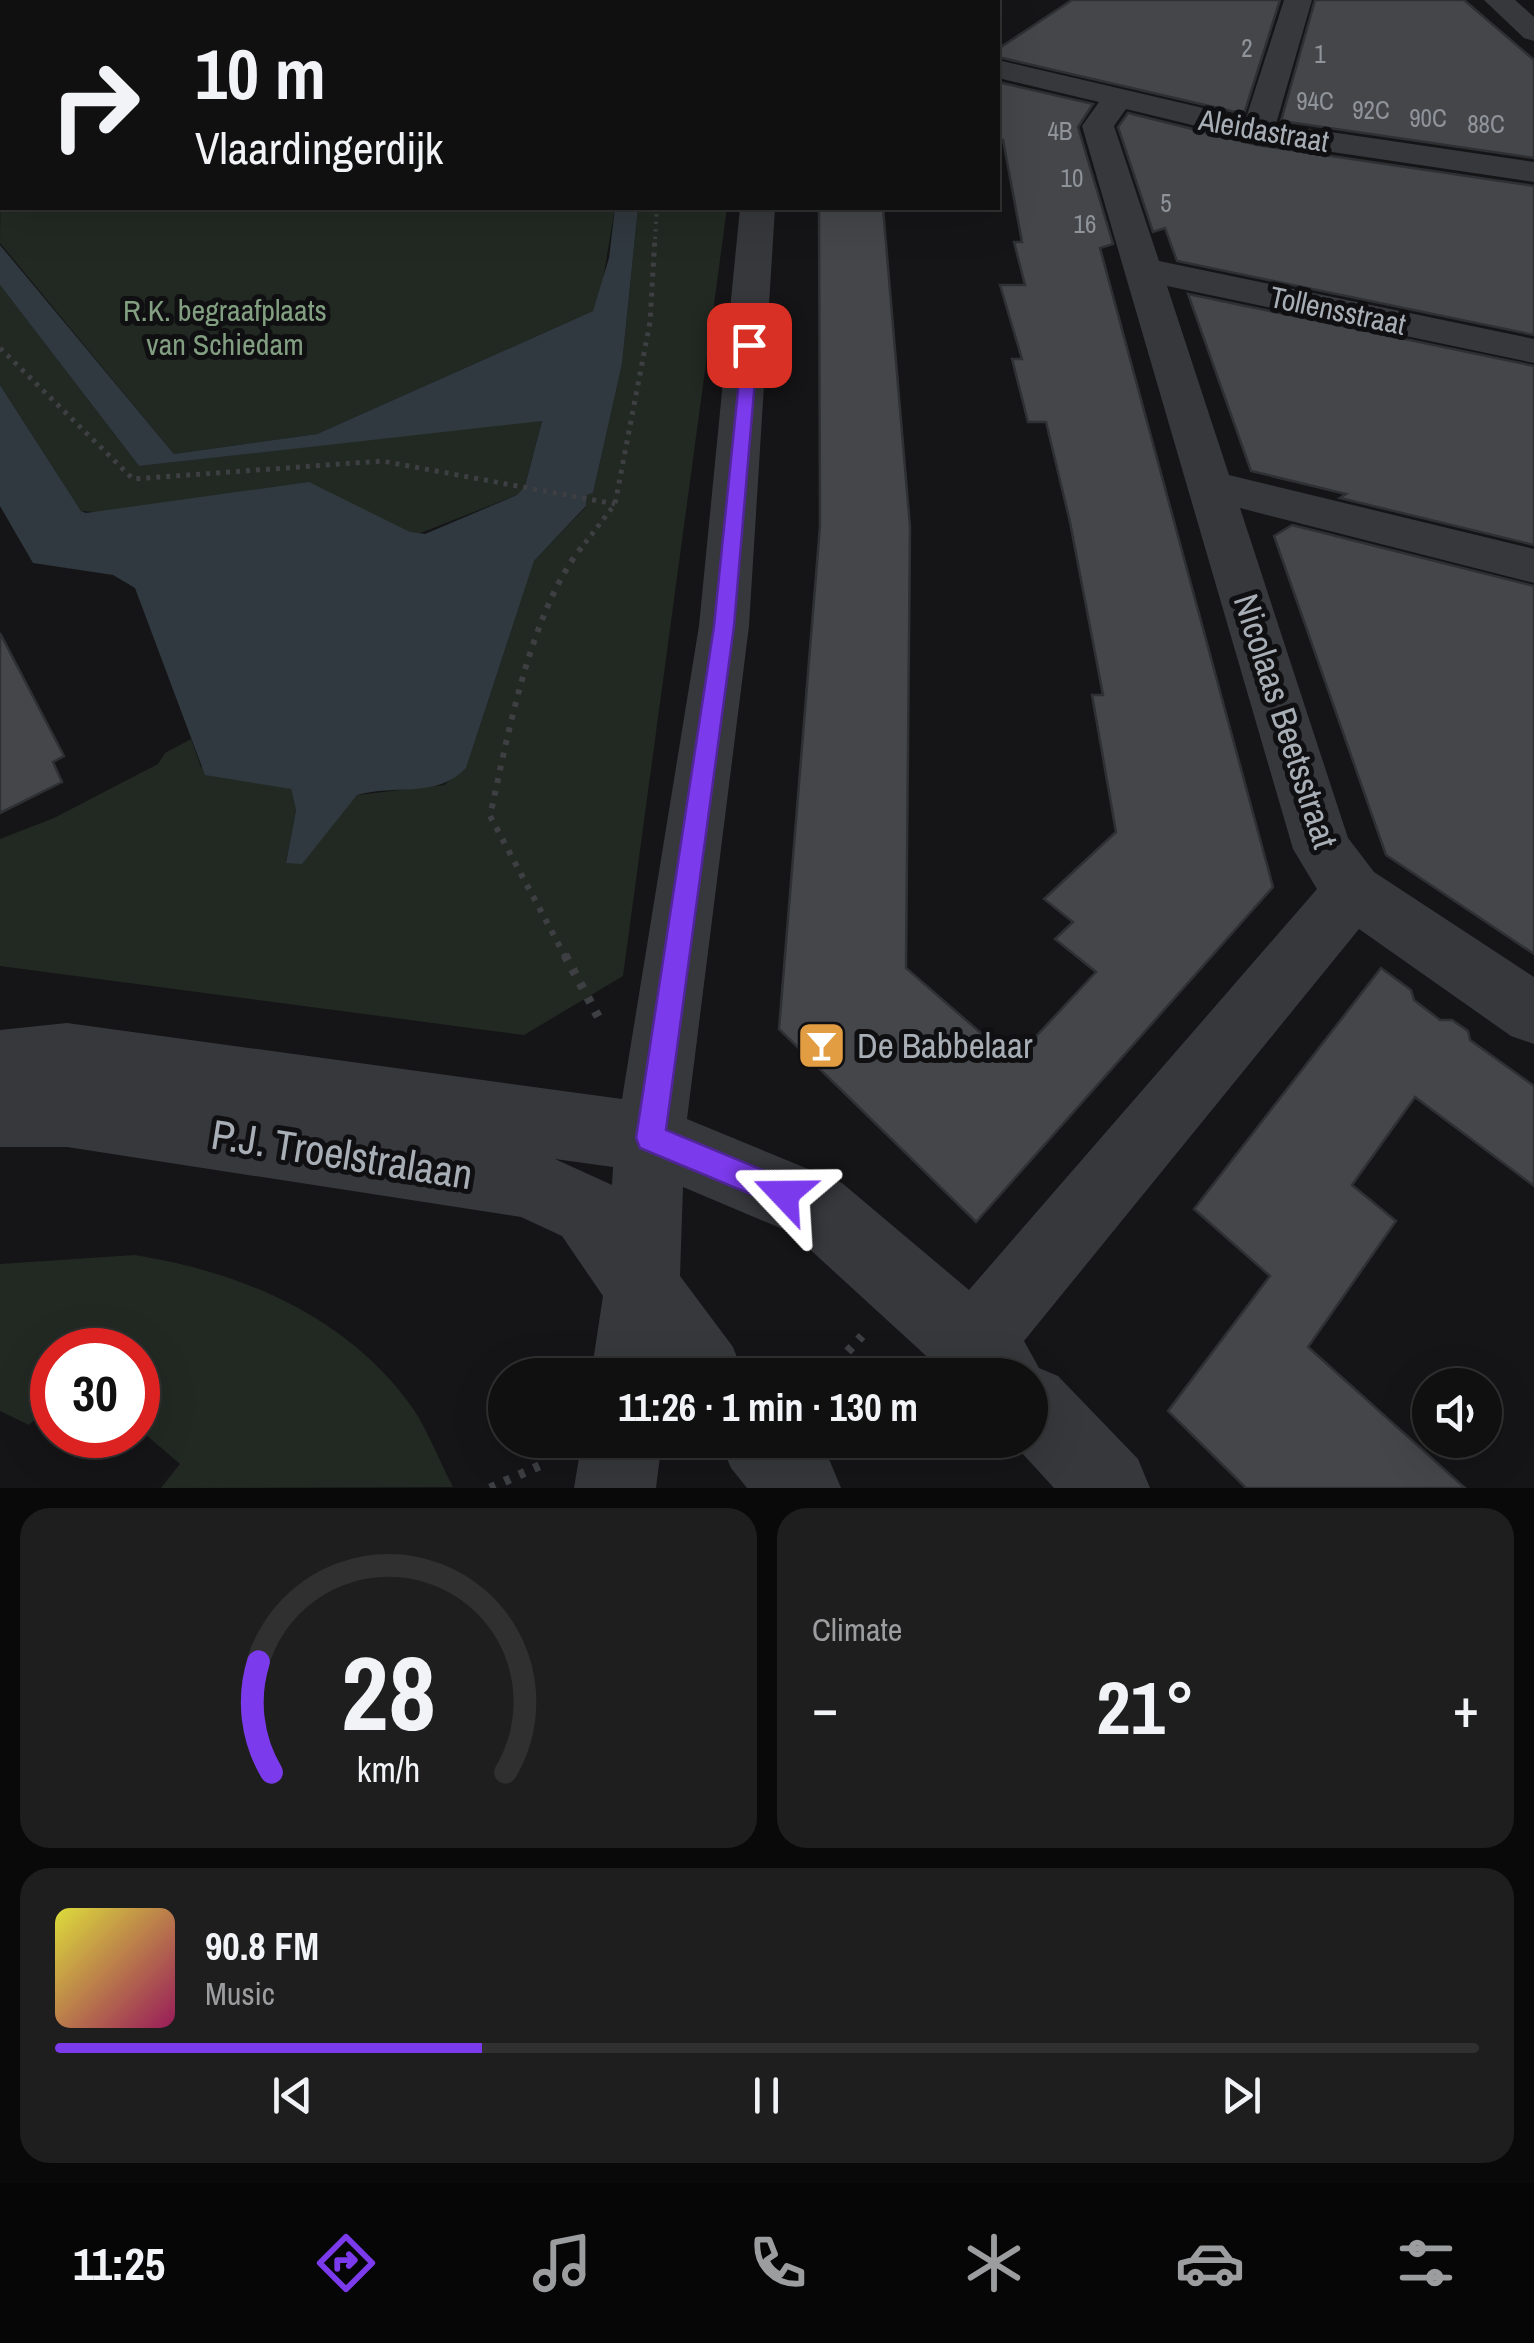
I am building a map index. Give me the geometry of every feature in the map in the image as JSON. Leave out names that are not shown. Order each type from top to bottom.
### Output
[{"type":"street","points":[[1258,131],[1298,0]]},
{"type":"street","points":[[1498,0],[1534,32]]},
{"type":"street","name":"Aleidastraat","points":[[1000,70],[1258,131],[1534,172]]},
{"type":"street","name":"Nicolaas Beetsstraat","points":[[989,1358],[1352,891],[1322,849],[1098,126],[1116,100]]},
{"type":"street","points":[[632,1358],[642,1284],[650,1138],[724,626],[758,210]]},
{"type":"street","name":"Tollensstraat","points":[[1142,269],[1534,351]]},
{"type":"street","points":[[1211,486],[1534,566]]},
{"type":"street","points":[[1352,891],[1534,1014]]},
{"type":"street","name":"P.J. Troelstralaan","points":[[0,1062],[67,1055],[650,1138],[817,1208],[987,1358]]},
{"type":"street","name":"P.J. Troelstralaan","points":[[0,1113],[67,1113],[526,1182],[587,1211],[693,1358]]},
{"type":"street","points":[[1048,1423],[1109,1488]]},
{"type":"street","points":[[615,1488],[619,1458]]},
{"type":"street","points":[[774,1458],[800,1488]]},
{"type":"path","points":[[604,1030],[490,816],[514,711],[560,575],[615,504],[633,428],[650,322],[657,210]]},
{"type":"path","points":[[0,348],[132,478],[382,461],[505,488],[615,504]]},
{"type":"green space","name":"R.K. begraafplaats van Schiedam","points":[[0,210],[615,210],[599,303],[593,311],[317,434],[174,454],[0,243]]},
{"type":"green space","points":[[638,210],[727,210],[623,976],[524,1035],[0,966],[0,839],[54,818],[158,764],[165,753],[191,739],[201,767],[291,789],[296,810],[286,862],[357,795],[444,785],[466,767],[534,561],[586,507],[587,495],[593,493],[622,364]]},
{"type":"green space","points":[[0,285],[139,466],[542,420],[525,486],[517,495],[418,534],[81,511],[0,385]]},
{"type":"green space","points":[[135,1255],[212,1273],[285,1301],[319,1320],[380,1369],[426,1430],[453,1487],[161,1488],[180,1464],[160,1447],[160,1328],[30,1328],[30,1424],[0,1411],[0,1264]]},
{"type":"shaded area","points":[[615,210],[638,210],[622,364],[593,493],[587,495],[586,506],[534,561],[466,768],[442,784],[357,795],[302,864],[286,863],[296,810],[291,789],[205,775],[135,588],[113,575],[33,563],[0,506],[0,385],[81,511],[86,513],[309,482],[410,532],[425,534],[517,495],[525,486],[542,421],[139,466],[0,285],[0,245],[174,454],[317,434],[593,311],[609,258]]},
{"type":"building","points":[[1072,0],[1280,0],[1244,114],[1000,57],[1000,48]]},
{"type":"building","points":[[1315,0],[1464,0],[1534,60],[1534,158],[1281,121]]},
{"type":"building","points":[[1000,82],[1093,104],[1078,127],[1113,244],[1100,248],[1273,887],[976,1222],[779,1029],[820,526],[819,210],[883,210],[910,527],[906,968],[1013,1061],[1096,972],[1055,939],[1073,922],[1044,899],[1116,832],[1092,695],[1103,695],[1070,522],[1046,422],[1028,422],[1012,359],[1022,359],[1000,285],[1025,285],[1014,242],[1022,242],[1003,140]]},
{"type":"building","points":[[1128,113],[1257,145],[1534,186],[1534,335],[1177,261],[1165,228],[1153,232],[1118,127]]},
{"type":"building","points":[[1188,294],[1534,366],[1534,545],[1340,498],[1346,494],[1251,471]]},
{"type":"building","points":[[1292,525],[1534,586],[1534,954],[1386,855],[1274,536]]},
{"type":"building","points":[[0,633],[64,756],[53,762],[62,782],[0,813]]},
{"type":"building","points":[[1381,968],[1411,990],[1414,1000],[1440,1020],[1452,1020],[1468,1031],[1470,1040],[1534,1086],[1534,1186],[1415,1097],[1352,1185],[1396,1221],[1308,1347],[1412,1440],[1412,1458],[1432,1458],[1465,1488],[1246,1488],[1168,1411],[1270,1276],[1194,1209]]},
{"type":"place","name":"De Babbelaar","points":[[822,1045]]},
{"type":"route","points":[[749,345],[724,626],[650,1138],[784,1194]]}]
